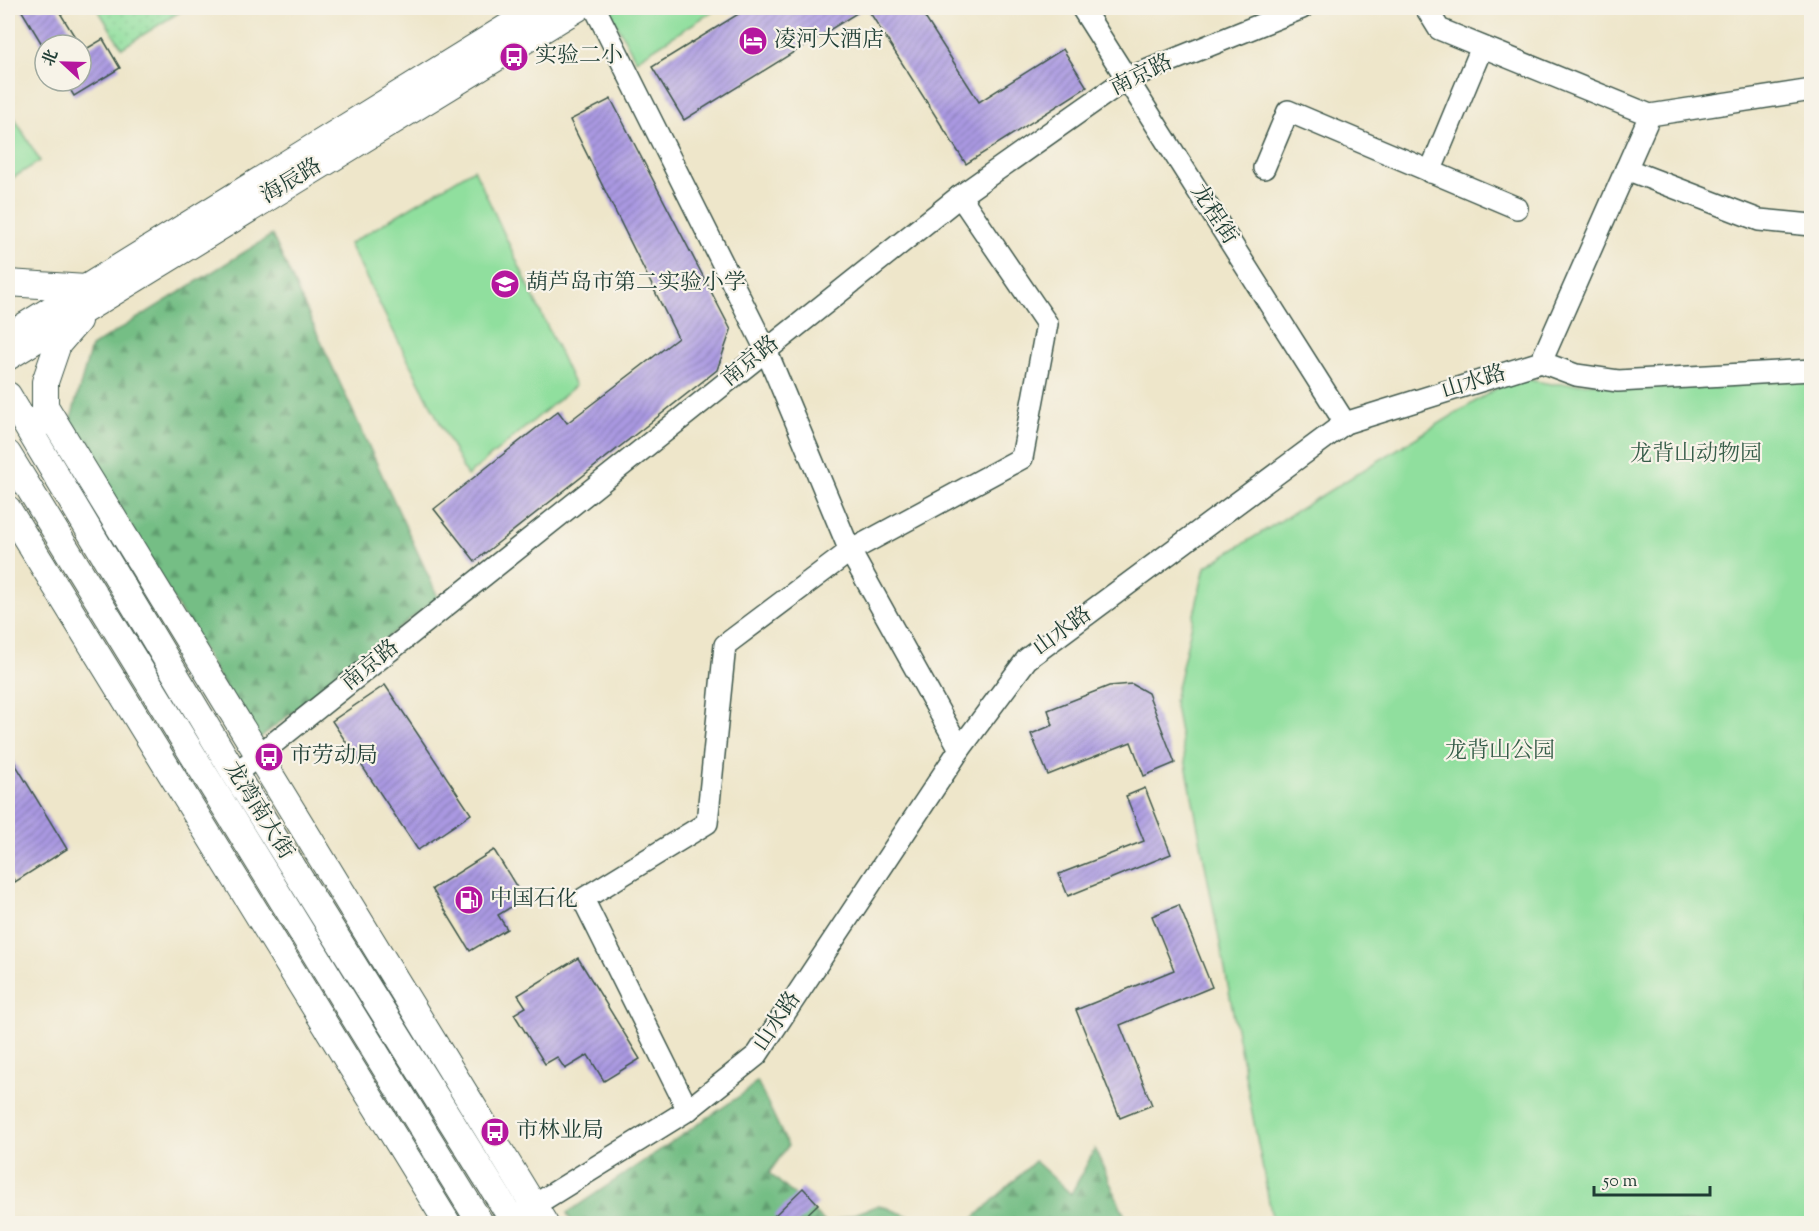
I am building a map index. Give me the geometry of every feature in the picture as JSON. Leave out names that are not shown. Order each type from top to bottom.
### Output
[{"type":"main road","name":"海辰路","points":[[8,357],[88,297],[538,8]]},
{"type":"main road","name":"海辰路","points":[[8,336],[88,297],[578,8]]},
{"type":"main road","points":[[8,283],[88,297],[58,344],[45,382],[45,428],[64,489]]},
{"type":"main road","name":"龙湾南大街","points":[[8,395],[235,774],[510,1222]]},
{"type":"main road","points":[[45,406],[540,1215]]},
{"type":"main road","name":"龙湾南大街","points":[[8,454],[15,475],[102,608],[481,1224]]},
{"type":"main road","points":[[8,509],[448,1224]]},
{"type":"main road","points":[[78,624],[102,608]]},
{"type":"main road","points":[[277,841],[302,827]]},
{"type":"main road","points":[[313,1006],[338,991]]},
{"type":"street","points":[[595,8],[766,350],[850,551],[960,748]]},
{"type":"street","name":"龙程街","points":[[1082,8],[1345,423]]},
{"type":"street","name":"南京路","points":[[235,774],[960,196],[1126,79],[1302,8]]},
{"type":"street","points":[[1426,8],[1439,29],[1650,115],[1812,90]]},
{"type":"street","points":[[1430,172],[1482,47]]},
{"type":"street","points":[[1264,168],[1288,111],[1517,208]]},
{"type":"street","points":[[1650,115],[1541,362],[1576,375],[1618,381],[1812,370]]},
{"type":"street","points":[[1626,169],[1759,220],[1812,225]]},
{"type":"street","points":[[688,1110],[583,899],[707,823],[725,645],[850,551],[1022,458],[1047,324],[960,196]]},
{"type":"street","name":"山水路","points":[[510,1222],[540,1215],[688,1110],[757,1055],[960,748],[1027,659],[1345,423],[1541,362]]},
{"type":"green space","points":[[97,8],[186,8],[122,48]]},
{"type":"green space","points":[[608,8],[718,8],[636,60]]},
{"type":"green space","points":[[14,117],[40,161],[8,181],[8,121]]},
{"type":"green space","points":[[474,169],[575,386],[467,476],[349,244]]},
{"type":"green space","points":[[272,235],[438,597],[256,741],[70,422],[91,347]]},
{"type":"green space","name":"龙背山公园","points":[[1515,377],[1551,384],[1811,379],[1811,1223],[1273,1223],[1174,701],[1205,567]]},
{"type":"green space","points":[[757,1081],[788,1146],[769,1173],[826,1223],[573,1224],[567,1213],[747,1091]]},
{"type":"green space","points":[[1095,1149],[1128,1223],[969,1223],[1035,1161],[1071,1194]]},
{"type":"green space","points":[[879,1205],[927,1223],[830,1223]]},
{"type":"building","points":[[20,8],[57,8],[73,33],[35,33]]},
{"type":"building","name":"凌河大酒店","points":[[748,8],[865,8],[684,120],[652,67]]},
{"type":"building","points":[[867,8],[919,8],[979,102],[1063,49],[1087,87],[966,164]]},
{"type":"building","points":[[103,39],[120,68],[93,84],[93,45]]},
{"type":"building","points":[[611,99],[731,330],[717,370],[475,561],[434,509],[558,411],[567,423],[678,338],[570,120]]},
{"type":"building","points":[[1132,684],[1148,693],[1175,763],[1144,776],[1131,742],[1048,775],[1031,734],[1053,725],[1048,710],[1109,686]]},
{"type":"building","points":[[385,685],[471,814],[418,850],[332,721]]},
{"type":"building","points":[[8,752],[67,849],[15,882],[8,870]]},
{"type":"building","points":[[1145,788],[1171,854],[1068,896],[1059,874],[1144,841],[1126,796]]},
{"type":"building","points":[[494,850],[524,899],[498,915],[507,929],[470,951],[432,889]]},
{"type":"building","points":[[1179,905],[1212,987],[1120,1025],[1152,1105],[1120,1118],[1076,1010],[1174,970],[1152,916]]},
{"type":"building","points":[[578,958],[640,1059],[604,1081],[588,1055],[565,1069],[557,1057],[545,1064],[514,1014],[526,1007],[518,995]]},
{"type":"building","points":[[803,1188],[818,1204],[797,1224],[781,1224],[774,1216]]},
{"type":"place","name":"凌河大酒店","points":[[753,41]]},
{"type":"place","name":"实验二小","points":[[514,57]]},
{"type":"place","name":"葫芦岛市第二实验小学","points":[[505,284]]},
{"type":"place","name":"市劳动局","points":[[269,757]]},
{"type":"place","name":"中国石化","points":[[469,900]]},
{"type":"place","name":"市林业局","points":[[495,1132]]},
{"type":"park label","name":"龙背山动物园","points":[[1696,455]]}]
